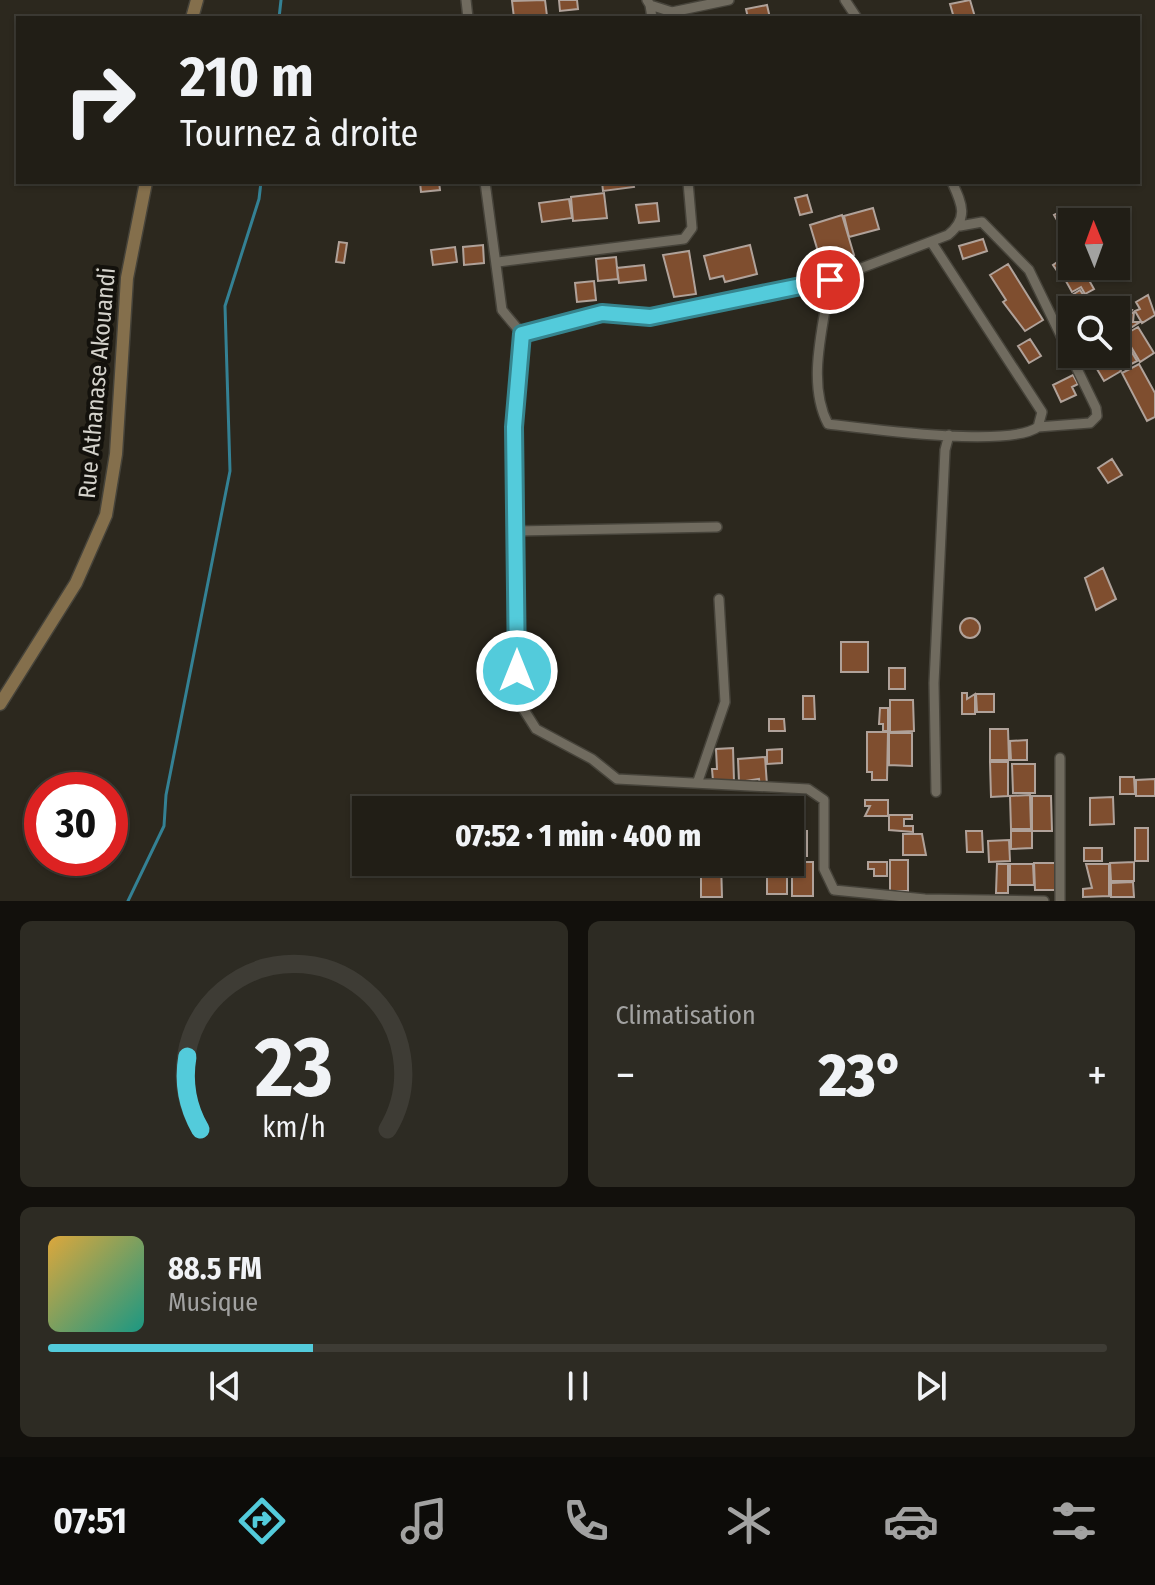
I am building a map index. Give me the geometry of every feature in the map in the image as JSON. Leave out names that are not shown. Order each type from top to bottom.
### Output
[{"type":"street","points":[[648,2],[672,12],[729,0]]},
{"type":"street","name":"Rue Athanase Akouandi","points":[[0,704],[76,583],[106,515],[116,454],[127,278],[146,184]]},
{"type":"street","points":[[485,184],[502,310],[522,334],[514,427],[519,702],[536,729],[592,759],[617,779],[698,781],[759,789],[808,789],[824,800],[824,869],[834,890],[925,900],[1044,901]]},
{"type":"street","points":[[498,262],[684,239],[692,228],[688,184]]},
{"type":"street","points":[[953,184],[963,206],[960,226]]},
{"type":"street","points":[[522,334],[602,313],[650,317],[830,280],[932,243],[960,226],[982,222],[1029,270],[1096,408],[1097,416],[1090,423],[1038,427],[1029,433],[1013,436],[949,435],[828,424],[818,405],[818,364],[830,280]]},
{"type":"street","points":[[932,243],[1007,362],[1037,403],[1042,412],[1038,427]]},
{"type":"street","points":[[936,792],[934,683],[945,450],[949,435]]},
{"type":"street","points":[[517,531],[717,527]]},
{"type":"street","points":[[698,781],[725,702],[719,599]]},
{"type":"street","points":[[1060,758],[1060,901]]},
{"type":"building","points":[[545,0],[547,16],[514,16],[512,1]]},
{"type":"building","points":[[559,0],[577,0],[578,9],[560,11]]},
{"type":"building","points":[[970,0],[975,16],[953,16],[950,4]]},
{"type":"building","points":[[767,5],[770,16],[748,16],[746,9]]},
{"type":"building","points":[[420,184],[439,184],[440,190],[421,192]]},
{"type":"building","points":[[602,184],[633,184],[634,187],[603,191]]},
{"type":"building","points":[[604,193],[607,218],[573,221],[571,197]]},
{"type":"building","points":[[807,195],[812,212],[800,215],[795,198]]},
{"type":"building","points":[[569,199],[572,218],[542,222],[539,203]]},
{"type":"building","points":[[657,203],[659,221],[639,223],[636,205]]},
{"type":"building","points":[[873,208],[879,229],[849,237],[844,216]]},
{"type":"building","points":[[842,215],[854,255],[822,265],[810,225]]},
{"type":"building","points":[[983,239],[987,251],[963,259],[959,246]]},
{"type":"building","points":[[339,242],[347,243],[344,263],[336,262]]},
{"type":"building","points":[[483,245],[484,263],[464,265],[463,247]]},
{"type":"building","points":[[750,245],[757,274],[725,282],[723,276],[710,279],[704,256]]},
{"type":"building","points":[[455,247],[457,262],[433,265],[431,250]]},
{"type":"building","points":[[689,251],[696,294],[674,297],[663,255]]},
{"type":"building","points":[[616,257],[618,279],[598,281],[596,259]]},
{"type":"building","points":[[1008,264],[1043,320],[1025,331],[1003,302],[1006,300],[990,275]]},
{"type":"building","points":[[644,265],[646,280],[619,283],[617,268]]},
{"type":"building","points":[[1065,280],[1089,280],[1094,289],[1085,294],[1081,287],[1072,292]]},
{"type":"building","points":[[594,281],[596,300],[577,302],[575,283]]},
{"type":"building","points":[[1080,290],[1084,296],[1070,296]]},
{"type":"building","points":[[1148,295],[1155,315],[1142,323],[1135,311],[1140,309],[1136,302]]},
{"type":"building","points":[[1134,312],[1133,322],[1140,322],[1130,328],[1130,314]]},
{"type":"building","points":[[1138,327],[1154,353],[1140,362],[1130,345],[1130,332]]},
{"type":"building","points":[[1030,339],[1041,356],[1029,363],[1018,346]]},
{"type":"building","points":[[1130,349],[1137,361],[1130,365]]},
{"type":"building","points":[[1139,364],[1155,393],[1155,417],[1147,421],[1122,373]]},
{"type":"building","points":[[1119,368],[1121,371],[1104,381],[1097,369]]},
{"type":"building","points":[[1073,375],[1078,384],[1072,387],[1076,395],[1061,402],[1053,385]]},
{"type":"building","points":[[1112,459],[1122,475],[1108,483],[1098,468]]},
{"type":"building","points":[[1103,568],[1116,599],[1096,610],[1085,578]]},
{"type":"building","points":[[970,618],[977,621],[980,628],[977,635],[970,638],[963,635],[960,628],[963,621]]},
{"type":"building","points":[[841,642],[868,642],[868,672],[841,672]]},
{"type":"building","points":[[889,668],[905,668],[905,689],[889,689]]},
{"type":"building","points":[[962,693],[967,693],[967,699],[975,694],[975,714],[962,714]]},
{"type":"building","points":[[976,694],[994,694],[994,712],[977,712]]},
{"type":"building","points":[[803,696],[814,696],[815,719],[803,719]]},
{"type":"building","points":[[890,700],[913,700],[914,731],[890,732]]},
{"type":"building","points":[[880,708],[888,708],[888,731],[883,731],[883,724],[879,724]]},
{"type":"building","points":[[769,719],[784,719],[785,731],[769,731]]},
{"type":"building","points":[[990,729],[1008,729],[1009,760],[990,760]]},
{"type":"building","points":[[867,732],[888,732],[887,780],[872,780],[872,772],[867,772]]},
{"type":"building","points":[[889,733],[912,733],[912,766],[889,765]]},
{"type":"building","points":[[1027,740],[1027,760],[1011,760],[1010,741]]},
{"type":"building","points":[[733,748],[734,781],[713,781],[712,769],[717,769],[716,749]]},
{"type":"building","points":[[782,749],[782,763],[767,764],[767,750]]},
{"type":"building","points":[[765,757],[767,785],[760,786],[759,779],[739,782],[738,759]]},
{"type":"building","points":[[990,762],[1008,762],[1008,796],[991,797]]},
{"type":"building","points":[[1012,764],[1035,764],[1035,793],[1013,793]]},
{"type":"building","points":[[1120,777],[1134,777],[1135,794],[1120,794]]},
{"type":"building","points":[[1155,779],[1155,796],[1136,796],[1136,780]]},
{"type":"building","points":[[1030,795],[1031,829],[1011,829],[1010,796]]},
{"type":"building","points":[[1032,796],[1051,796],[1052,831],[1032,831]]},
{"type":"building","points":[[1113,797],[1114,824],[1090,825],[1090,798]]},
{"type":"building","points":[[865,800],[888,800],[888,816],[865,816],[870,806],[865,806]]},
{"type":"building","points":[[889,815],[912,815],[912,819],[904,819],[904,826],[913,826],[913,832],[889,830]]},
{"type":"building","points":[[1135,828],[1148,828],[1148,861],[1135,861]]},
{"type":"building","points":[[804,831],[807,831],[807,856],[804,856]]},
{"type":"building","points":[[966,831],[982,831],[983,852],[967,852]]},
{"type":"building","points":[[1011,831],[1032,831],[1032,848],[1011,849]]},
{"type":"building","points":[[903,834],[922,834],[926,855],[903,855]]},
{"type":"building","points":[[1009,840],[1010,861],[989,862],[988,841]]},
{"type":"building","points":[[1084,848],[1102,848],[1102,861],[1084,861]]},
{"type":"building","points":[[890,860],[908,860],[908,891],[890,891]]},
{"type":"building","points":[[804,862],[813,862],[813,896],[792,896],[792,876],[804,876]]},
{"type":"building","points":[[868,862],[887,862],[887,876],[874,876],[874,869],[868,869]]},
{"type":"building","points":[[1134,862],[1134,881],[1111,881],[1110,863]]},
{"type":"building","points":[[1034,863],[1058,863],[1058,890],[1035,890]]},
{"type":"building","points":[[997,864],[1008,864],[1008,893],[996,893]]},
{"type":"building","points":[[1010,864],[1033,864],[1034,885],[1010,885]]},
{"type":"building","points":[[1086,864],[1109,864],[1109,896],[1083,897],[1083,889],[1092,888]]},
{"type":"building","points":[[701,876],[721,876],[722,897],[701,897]]},
{"type":"building","points":[[767,876],[787,876],[787,894],[767,894]]},
{"type":"building","points":[[1133,882],[1134,897],[1111,897],[1111,883]]},
{"type":"waterway","points":[[279,16],[281,0]]},
{"type":"waterway","points":[[128,901],[164,826],[166,795],[230,471],[225,306],[259,199],[261,184]]},
{"type":"route","points":[[517,671],[514,427],[522,334],[602,313],[650,317],[830,280]]}]
